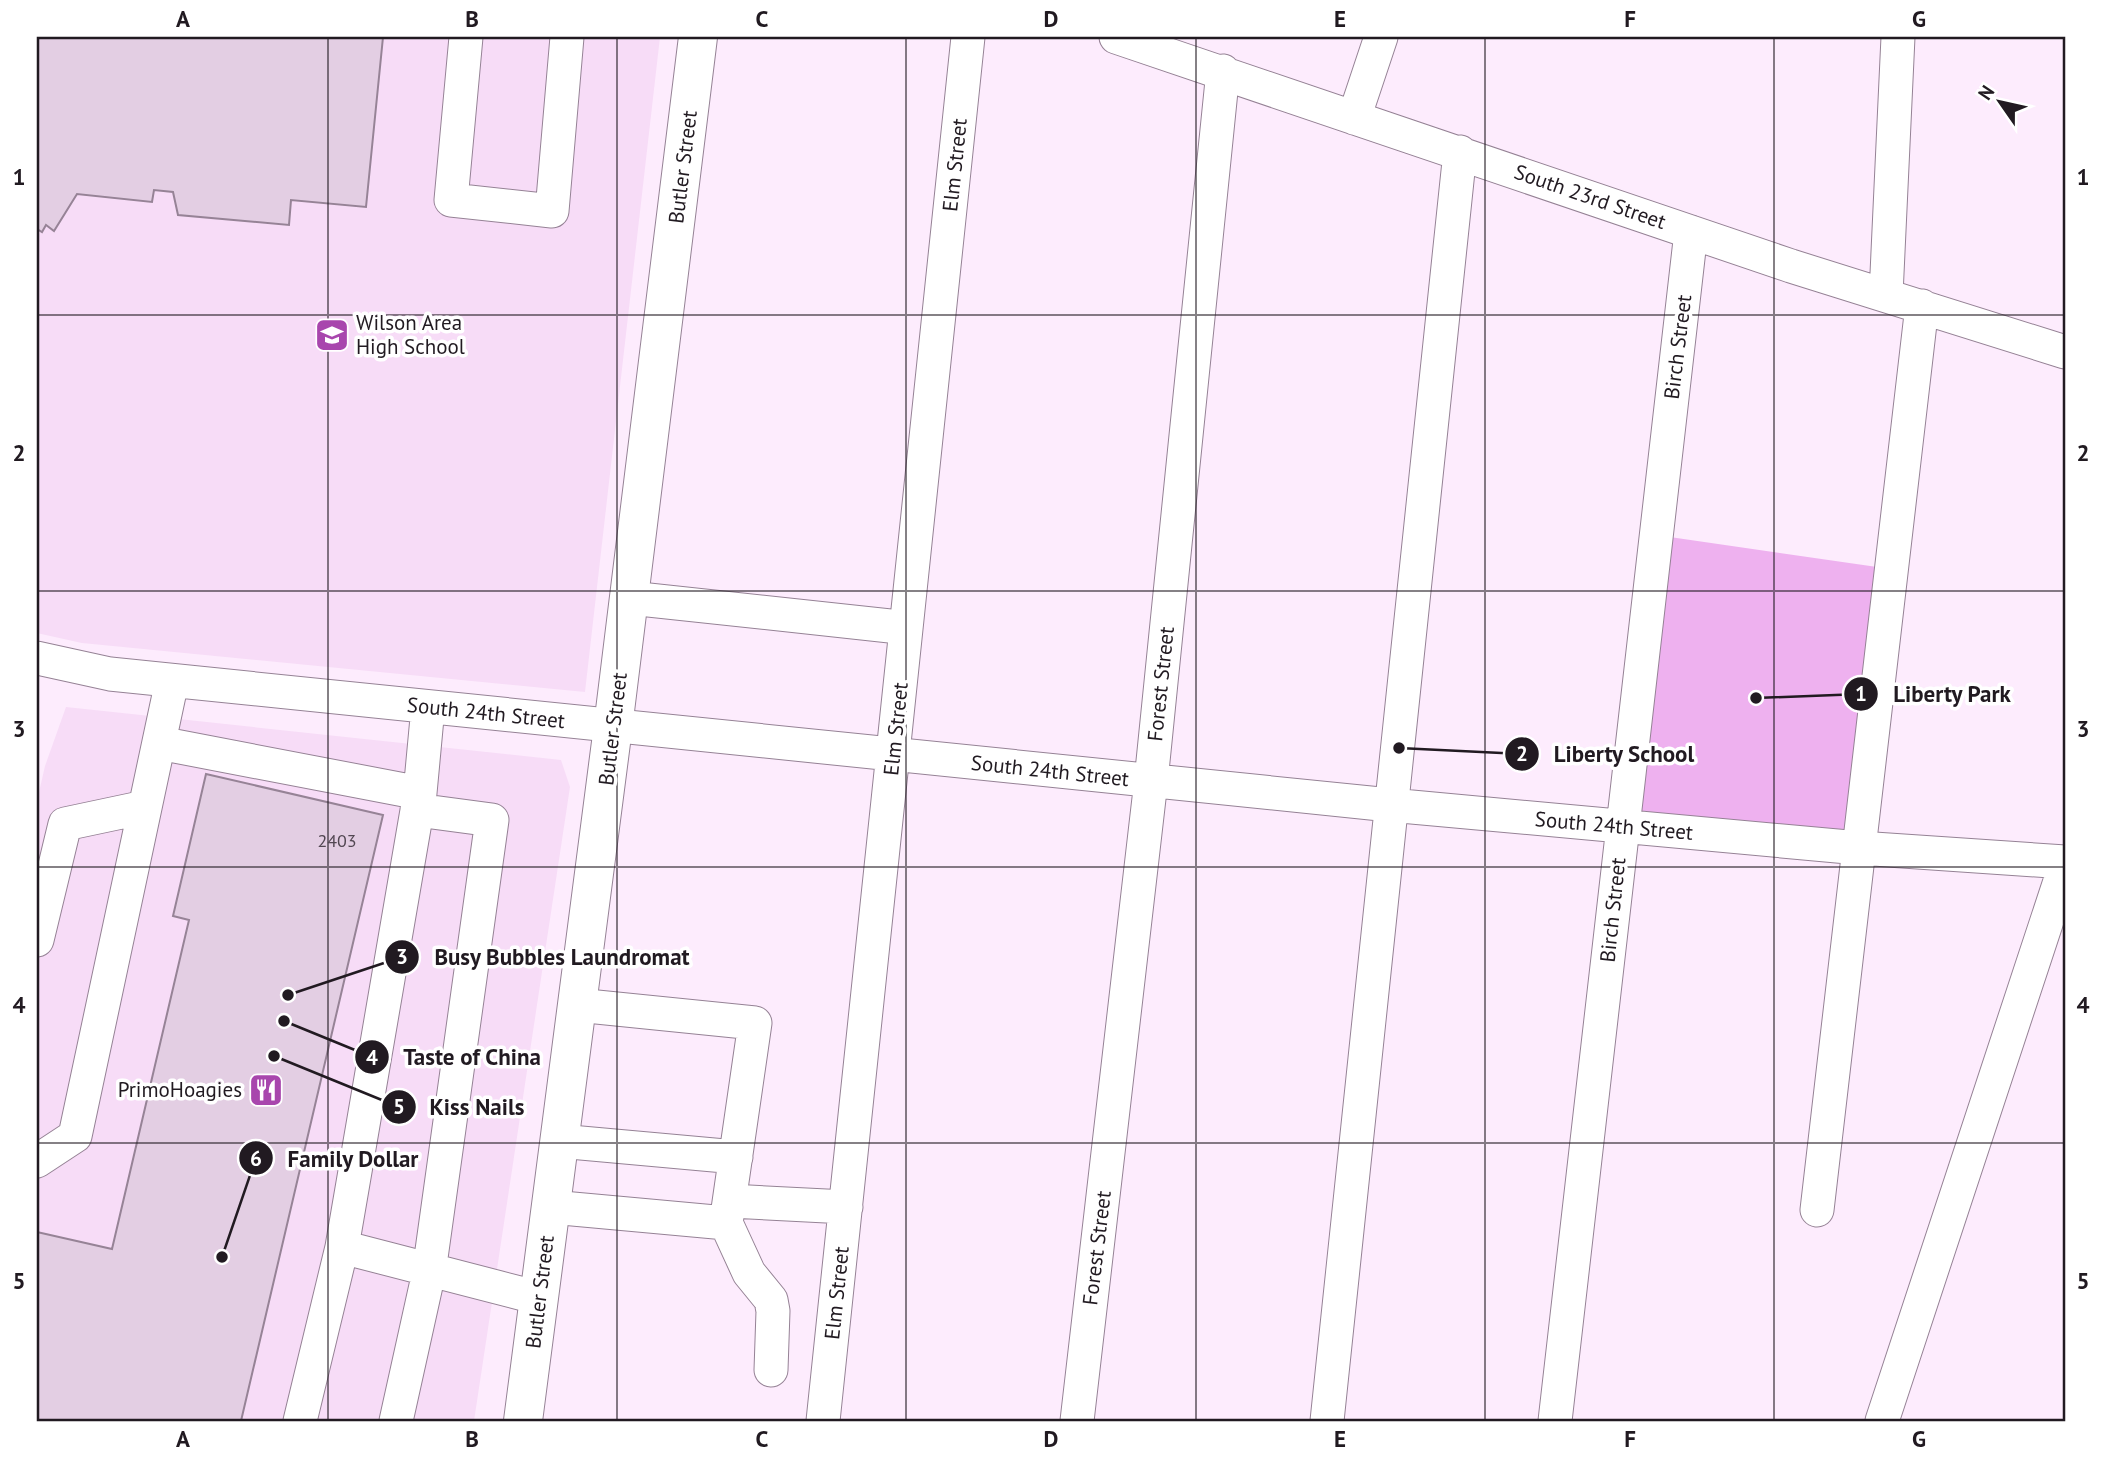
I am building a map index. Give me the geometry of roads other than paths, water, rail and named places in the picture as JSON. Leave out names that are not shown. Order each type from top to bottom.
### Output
[{"type":"main road","name":"Butler Street","points":[[523,1421],[614,727],[698,37]]},
{"type":"street","points":[[466,37],[451,200],[552,211],[567,37]]},
{"type":"street","name":"Elm Street","points":[[823,1421],[968,37]]},
{"type":"street","name":"South 23rd Street","points":[[1116,37],[1223,71],[1691,232],[2065,352]]},
{"type":"street","points":[[1354,118],[1381,37]]},
{"type":"street","points":[[1886,295],[1898,37]]},
{"type":"street","name":"Forest Street","points":[[1077,1421],[1151,781],[1223,71]]},
{"type":"street","points":[[1327,1421],[1460,152]]},
{"type":"street","name":"Birch Street","points":[[1555,1421],[1691,232]]},
{"type":"street","points":[[1817,1210],[1922,306]]},
{"type":"street","points":[[629,598],[890,626]]},
{"type":"street","name":"South 24th Street","points":[[37,658],[110,674],[614,727],[1622,827],[2065,864]]},
{"type":"street","points":[[37,1161],[75,1136],[172,681]]},
{"type":"street","points":[[300,1421],[342,1247],[419,802],[428,707]]},
{"type":"street","points":[[159,743],[492,820],[429,1272],[396,1421]]},
{"type":"street","points":[[37,940],[65,824],[145,807]]},
{"type":"street","points":[[1882,1421],[2065,864]]},
{"type":"street","points":[[577,1005],[755,1023],[728,1212],[750,1273],[771,1300],[771,1370]]},
{"type":"street","points":[[559,1141],[736,1157]]},
{"type":"street","points":[[551,1207],[728,1212],[846,1207]]},
{"type":"street","points":[[342,1247],[429,1272],[539,1298]]},
{"type":"place","name":"Wilson Area High School","points":[[332,335]]},
{"type":"place","name":"Liberty Park","points":[[1756,698]]},
{"type":"place","name":"Liberty School","points":[[1399,748]]},
{"type":"place","name":"Busy Bubbles Laundromat","points":[[288,995]]},
{"type":"place","name":"Taste of China","points":[[284,1021]]},
{"type":"place","name":"Kiss Nails","points":[[274,1056]]},
{"type":"place","name":"PrimoHoagies","points":[[266,1090]]},
{"type":"place","name":"Family Dollar","points":[[222,1257]]}]
